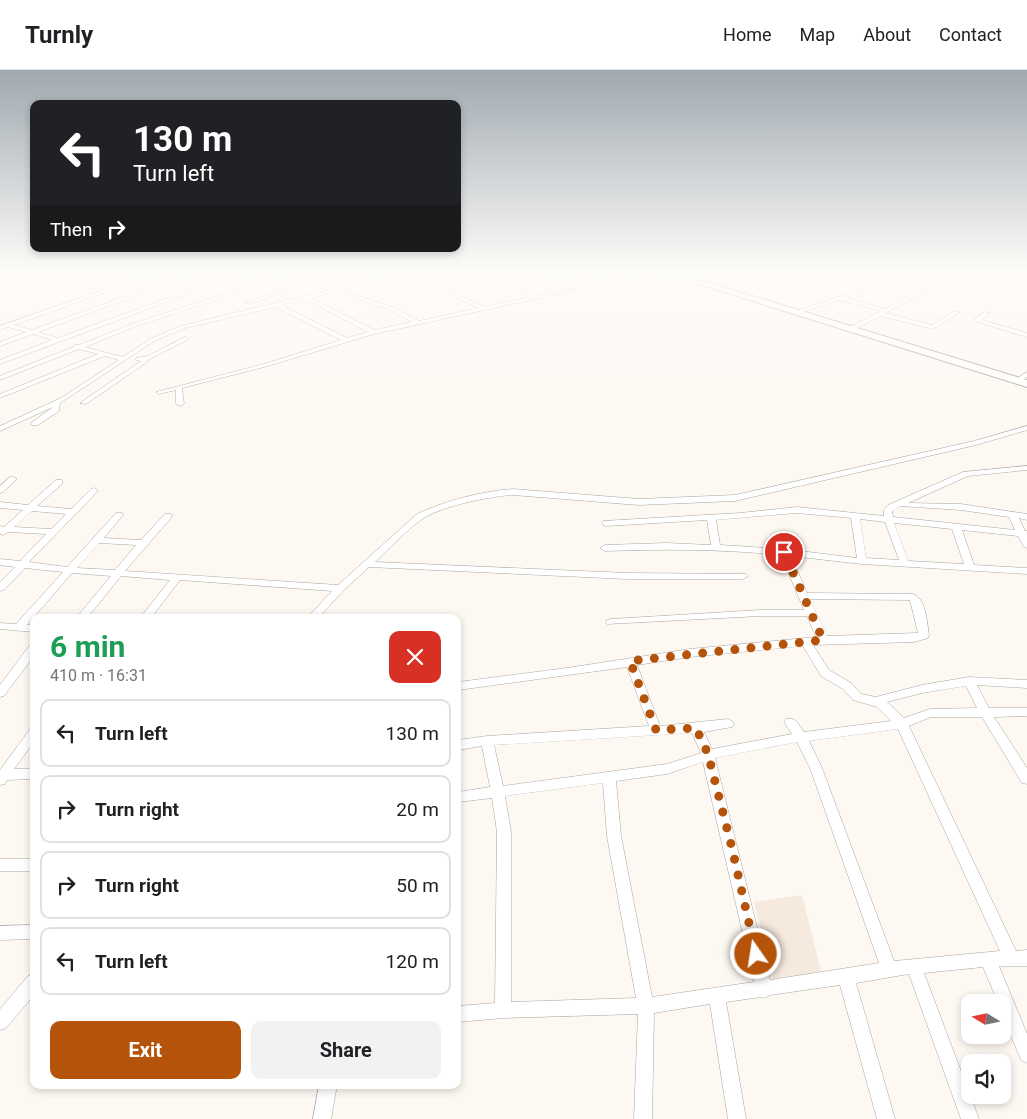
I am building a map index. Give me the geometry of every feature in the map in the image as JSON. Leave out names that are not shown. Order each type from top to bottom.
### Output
[{"type":"main road","points":[[816,320],[1022,383]]},
{"type":"street","points":[[0,328],[22,320]]},
{"type":"street","points":[[0,344],[66,320]]},
{"type":"street","points":[[0,362],[111,320]]},
{"type":"street","points":[[0,378],[150,320]]},
{"type":"street","points":[[0,429],[57,402],[154,339],[180,325],[204,320]]},
{"type":"street","points":[[307,320],[348,340]]},
{"type":"street","points":[[350,320],[373,332]]},
{"type":"street","points":[[413,320],[417,322]]},
{"type":"street","points":[[159,392],[179,388],[373,332],[428,320]]},
{"type":"street","points":[[849,330],[868,320]]},
{"type":"street","points":[[904,320],[933,327],[944,320]]},
{"type":"street","points":[[978,320],[1027,335]]},
{"type":"street","points":[[8,325],[124,359],[144,359],[185,339]]},
{"type":"street","points":[[0,396],[104,354]]},
{"type":"street","points":[[84,403],[145,361],[144,359]]},
{"type":"street","points":[[1022,383],[1027,374]]},
{"type":"street","points":[[0,378],[9,381]]},
{"type":"street","points":[[17,383],[24,386]]},
{"type":"street","points":[[179,388],[180,404]]},
{"type":"street","points":[[35,424],[56,409],[57,402]]},
{"type":"street","points":[[316,614],[365,564],[420,516],[434,509],[496,493],[513,492],[639,502],[726,499],[976,444],[1026,431]]},
{"type":"street","points":[[904,562],[889,520],[888,510],[966,474],[1027,468]]},
{"type":"street","points":[[0,490],[13,479]]},
{"type":"street","points":[[2,531],[59,482]]},
{"type":"street","points":[[0,588],[94,491]]},
{"type":"street","points":[[0,505],[73,512]]},
{"type":"street","points":[[899,505],[961,507],[1027,516]]},
{"type":"street","points":[[606,523],[711,518],[797,510],[1024,533]]},
{"type":"street","points":[[1012,514],[1024,533],[1027,545]]},
{"type":"street","points":[[31,614],[118,515]]},
{"type":"street","points":[[83,614],[168,516]]},
{"type":"street","points":[[855,517],[862,561]]},
{"type":"street","points":[[711,518],[716,548]]},
{"type":"street","points":[[956,526],[970,567]]},
{"type":"street","points":[[2,531],[53,532]]},
{"type":"street","points":[[95,540],[143,543]]},
{"type":"street","points":[[605,548],[634,546],[716,548],[784,552],[862,561],[904,562],[1027,572]]},
{"type":"street","points":[[784,552],[823,640]]},
{"type":"street","points":[[0,562],[70,570],[340,588]]},
{"type":"street","points":[[365,564],[618,576],[743,576]]},
{"type":"street","points":[[148,614],[178,576]]},
{"type":"street","points":[[461,686],[566,672],[630,661],[823,640],[914,638],[924,635],[916,600],[909,596],[896,598],[803,596]]},
{"type":"street","points":[[611,622],[760,613],[810,613]]},
{"type":"street","points":[[18,628],[30,615]]},
{"type":"street","points":[[0,626],[30,629]]},
{"type":"street","points":[[806,642],[825,673],[847,686],[857,697],[876,701],[922,689],[969,681],[1027,684]]},
{"type":"street","points":[[0,693],[30,653]]},
{"type":"street","points":[[630,661],[656,730]]},
{"type":"street","points":[[969,681],[985,712],[1027,779]]},
{"type":"street","points":[[461,1014],[503,1010],[646,1006],[764,990],[914,966],[988,959],[1019,959],[902,724],[876,701]]},
{"type":"street","points":[[461,797],[667,769],[708,754],[801,737],[902,724],[930,713],[1027,712]]},
{"type":"street","points":[[790,722],[801,737],[816,768],[888,970]]},
{"type":"street","points":[[461,745],[487,741],[696,728],[728,724]]},
{"type":"street","points":[[696,728],[708,754],[732,848],[764,990]]},
{"type":"street","points":[[1,777],[30,737]]},
{"type":"street","points":[[487,741],[502,812],[504,832],[503,1010]]},
{"type":"street","points":[[1,777],[30,774]]},
{"type":"street","points":[[609,777],[614,836],[646,1006],[643,1119]]},
{"type":"street","points":[[0,865],[30,865]]},
{"type":"street","points":[[0,933],[30,932]]},
{"type":"street","points":[[988,959],[1027,1054]]},
{"type":"street","points":[[914,966],[970,1119]]},
{"type":"street","points":[[846,977],[886,1119]]},
{"type":"street","points":[[0,1022],[30,987]]},
{"type":"street","points":[[717,997],[737,1119]]},
{"type":"street","points":[[322,1119],[327,1089]]},
{"type":"shaded area","points":[[802,895],[822,975],[773,980],[754,902]]},
{"type":"route","points":[[756,954],[708,754],[696,728],[656,730],[630,661],[823,640],[784,552]]}]
